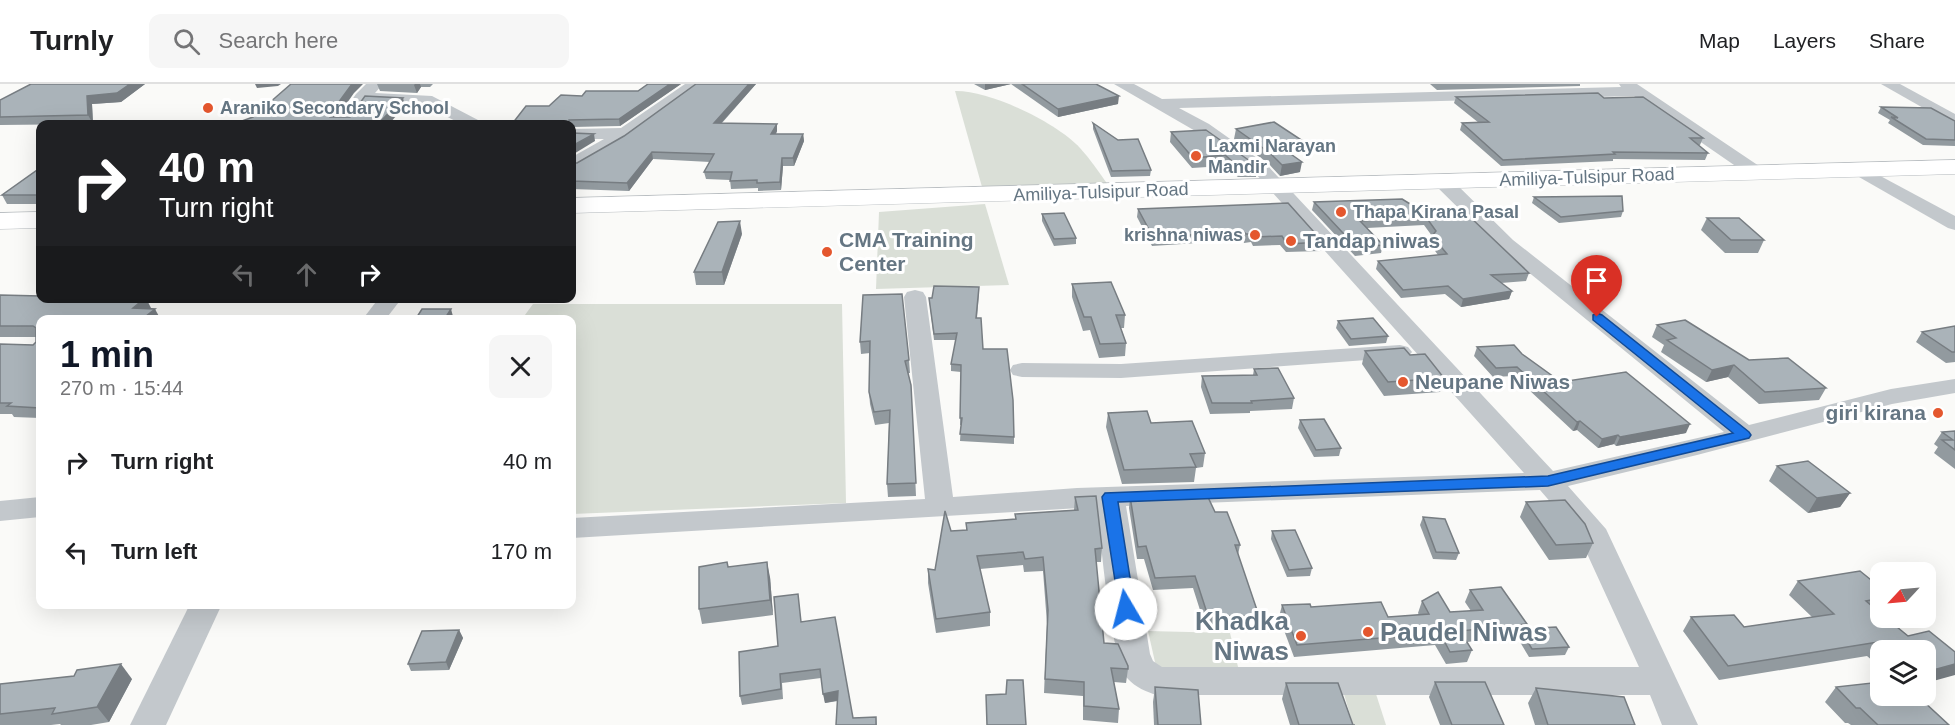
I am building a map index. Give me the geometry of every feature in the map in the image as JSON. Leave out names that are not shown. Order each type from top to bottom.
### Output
[{"type":"main road","name":"Amiliya-Tulsipur Road","points":[[576,206],[1955,166]]},
{"type":"main road","points":[[0,221],[36,220]]},
{"type":"street","points":[[346,120],[362,97],[375,84]]},
{"type":"street","points":[[576,162],[625,133],[695,84]]},
{"type":"street","points":[[1122,84],[1203,128],[1261,169],[1279,186],[1591,529],[1662,681],[1680,725]]},
{"type":"street","points":[[1889,84],[1955,121]]},
{"type":"street","points":[[1158,104],[1632,88],[1756,172]]},
{"type":"street","points":[[362,97],[426,99],[465,120]]},
{"type":"street","points":[[576,134],[625,133]]},
{"type":"street","points":[[1858,169],[1955,224]]},
{"type":"street","points":[[1442,181],[1506,244],[1744,435]]},
{"type":"street","points":[[915,297],[940,508]]},
{"type":"street","points":[[377,315],[387,303]]},
{"type":"street","points":[[1022,370],[1121,371],[1430,351]]},
{"type":"street","points":[[576,528],[1110,497],[1548,481],[1744,435],[1891,397],[1955,386]]},
{"type":"street","points":[[1110,497],[1133,654],[1140,670],[1156,681],[1662,681]]},
{"type":"street","points":[[0,511],[36,507]]},
{"type":"street","points":[[148,725],[204,609]]},
{"type":"shaded area","points":[[955,91],[986,96],[1039,118],[1080,148],[1108,185],[982,187]]},
{"type":"shaded area","points":[[985,204],[1009,285],[876,289],[879,212]]},
{"type":"shaded area","points":[[533,304],[842,304],[846,503],[576,514],[576,315],[525,315]]},
{"type":"shaded area","points":[[1148,631],[1230,633],[1239,671],[1157,671]]},
{"type":"shaded area","points":[[1344,694],[1376,694],[1386,725],[1353,725]]},
{"type":"building","points":[[31,84],[130,84],[117,93],[87,96],[88,115],[0,117],[0,100]]},
{"type":"building","points":[[291,84],[352,84],[330,117],[350,117],[365,96],[403,98],[382,120],[245,120],[253,117]]},
{"type":"building","points":[[648,84],[670,84],[619,119],[515,120],[526,106],[549,106],[561,95],[582,96],[586,91],[638,91]]},
{"type":"building","points":[[696,84],[749,84],[714,123],[777,124],[771,134],[803,134],[793,158],[782,158],[780,182],[730,181],[732,172],[704,172],[714,154],[652,152],[627,183],[576,181],[576,163],[624,136]]},
{"type":"building","points":[[1022,84],[1096,84],[1119,96],[1058,109]]},
{"type":"building","points":[[1598,93],[1604,98],[1643,97],[1703,138],[1690,138],[1708,153],[1613,152],[1615,154],[1503,160],[1462,123],[1489,122],[1456,97]]},
{"type":"building","points":[[1881,107],[1931,108],[1955,121],[1955,140],[1926,139],[1891,117],[1898,118]]},
{"type":"building","points":[[1274,122],[1303,141],[1278,145],[1302,162],[1282,165],[1270,153],[1236,129]]},
{"type":"building","points":[[1093,123],[1118,140],[1138,139],[1151,170],[1112,171]]},
{"type":"building","points":[[1206,130],[1257,166],[1239,167],[1225,155],[1193,158],[1171,132]]},
{"type":"building","points":[[576,133],[594,134],[576,144]]},
{"type":"building","points":[[36,171],[36,195],[2,195]]},
{"type":"building","points":[[1622,196],[1623,211],[1561,217],[1534,197]]},
{"type":"building","points":[[1402,199],[1431,217],[1469,216],[1529,273],[1491,275],[1512,291],[1463,299],[1448,286],[1403,290],[1378,261],[1447,254],[1432,236],[1436,231],[1426,217],[1360,221],[1383,245],[1357,248],[1314,202]]},
{"type":"building","points":[[1288,203],[1323,242],[1287,244],[1282,236],[1255,237],[1253,234],[1244,232],[1153,237],[1138,209]]},
{"type":"building","points":[[1064,213],[1076,238],[1054,239],[1042,214]]},
{"type":"building","points":[[1707,218],[1739,218],[1764,240],[1731,240]]},
{"type":"building","points":[[740,221],[722,272],[694,272],[718,222]]},
{"type":"building","points":[[1111,282],[1125,315],[1116,315],[1126,343],[1100,344],[1091,317],[1084,317],[1072,284]]},
{"type":"building","points":[[934,286],[979,287],[976,318],[981,318],[983,349],[1007,349],[1013,400],[1014,437],[960,434],[961,365],[951,364],[957,333],[934,334],[929,298],[932,298]]},
{"type":"building","points":[[902,294],[909,360],[905,361],[911,385],[916,483],[887,484],[890,410],[874,412],[869,392],[870,341],[860,342],[863,295]]},
{"type":"building","points":[[0,295],[36,296],[36,303],[139,303],[133,308],[155,309],[147,315],[36,315],[36,328],[33,326],[0,326]]},
{"type":"building","points":[[422,309],[451,309],[447,315],[418,315]]},
{"type":"building","points":[[1373,318],[1388,336],[1351,339],[1338,321]]},
{"type":"building","points":[[1685,320],[1749,360],[1788,358],[1826,388],[1765,392],[1734,365],[1712,370],[1667,340],[1676,338],[1657,325]]},
{"type":"building","points":[[1955,326],[1955,352],[1922,332]]},
{"type":"building","points":[[36,342],[36,408],[7,406],[11,403],[0,403],[0,344],[33,345]]},
{"type":"building","points":[[1514,345],[1522,354],[1561,382],[1626,372],[1690,424],[1602,439],[1580,421],[1577,422],[1517,367],[1496,368],[1477,347]]},
{"type":"building","points":[[1404,348],[1410,355],[1425,354],[1444,378],[1388,382],[1365,351]]},
{"type":"building","points":[[1278,368],[1294,398],[1251,401],[1252,403],[1212,403],[1202,376],[1257,375],[1254,369]]},
{"type":"building","points":[[1147,411],[1151,423],[1192,421],[1205,453],[1190,454],[1196,467],[1124,470],[1108,413]]},
{"type":"building","points":[[1324,419],[1341,448],[1316,450],[1300,420]]},
{"type":"building","points":[[1955,431],[1955,450],[1942,440],[1953,440],[1942,432]]},
{"type":"building","points":[[1808,461],[1850,493],[1817,498],[1777,466]]},
{"type":"building","points":[[1206,493],[1215,512],[1227,512],[1240,545],[1235,545],[1259,616],[1208,616],[1195,576],[1155,578],[1146,546],[1138,547],[1130,496]]},
{"type":"building","points":[[1096,496],[1102,548],[1095,549],[1104,643],[1118,644],[1128,666],[1128,669],[1111,668],[1119,709],[1084,706],[1084,682],[1045,679],[1048,610],[1043,557],[1025,559],[1023,552],[977,556],[990,612],[936,619],[928,569],[935,570],[945,511],[951,531],[967,530],[966,523],[1016,519],[1015,514],[1078,510],[1075,497]]},
{"type":"building","points":[[1565,500],[1585,524],[1593,543],[1556,545],[1526,502]]},
{"type":"building","points":[[1423,517],[1445,519],[1459,553],[1436,552]]},
{"type":"building","points":[[1295,530],[1312,568],[1289,570],[1272,531]]},
{"type":"building","points":[[727,562],[728,567],[767,562],[770,600],[699,609],[699,567]]},
{"type":"building","points":[[1860,571],[1870,579],[1870,600],[1866,601],[1870,604],[1870,628],[1898,628],[1908,636],[1929,631],[1955,652],[1955,664],[1936,669],[1936,640],[1870,640],[1870,643],[1728,666],[1691,617],[1734,615],[1744,627],[1834,614],[1798,581]]},
{"type":"building","points":[[1501,587],[1527,624],[1460,631],[1472,650],[1450,652],[1440,633],[1297,645],[1282,605],[1310,604],[1311,607],[1381,602],[1388,617],[1429,614],[1422,601],[1438,592],[1450,612],[1483,610],[1470,590]]},
{"type":"building","points":[[798,594],[801,622],[835,617],[853,718],[876,717],[876,725],[836,725],[838,691],[823,694],[820,669],[780,674],[781,689],[740,696],[739,652],[778,646],[774,597]]},
{"type":"building","points":[[1556,627],[1569,647],[1532,649],[1520,629]]},
{"type":"building","points":[[459,630],[446,662],[408,664],[422,631]]},
{"type":"building","points":[[121,664],[97,707],[52,714],[55,708],[0,714],[0,684],[74,676],[77,670]]},
{"type":"building","points":[[1007,680],[1023,680],[1026,725],[987,725],[986,695],[1006,694]]},
{"type":"building","points":[[1435,682],[1485,682],[1504,725],[1452,725]]},
{"type":"building","points":[[1286,683],[1338,683],[1353,725],[1299,725]]},
{"type":"building","points":[[1870,683],[1870,706],[1928,706],[1949,725],[1878,725],[1860,708],[1856,708],[1836,687]]},
{"type":"building","points":[[1155,687],[1198,690],[1201,725],[1158,725]]},
{"type":"building","points":[[1536,688],[1624,697],[1635,725],[1548,725]]},
{"type":"place","name":"Araniko Secondary School","points":[[208,108]]},
{"type":"place","name":"Laxmi Narayan Mandir","points":[[1196,156]]},
{"type":"place","name":"Thapa Kirana Pasal","points":[[1341,212]]},
{"type":"place","name":"krishna niwas","points":[[1255,235]]},
{"type":"place","name":"Tandap niwas","points":[[1291,241]]},
{"type":"place","name":"CMA Training Center","points":[[827,252]]},
{"type":"place","name":"Neupane Niwas","points":[[1403,382]]},
{"type":"place","name":"giri kirana","points":[[1938,413]]},
{"type":"place","name":"Paudel Niwas","points":[[1368,632]]},
{"type":"place","name":"Khadka Niwas","points":[[1301,636]]},
{"type":"route","points":[[1126,609],[1110,497],[1548,481],[1744,435],[1597,317]]}]
